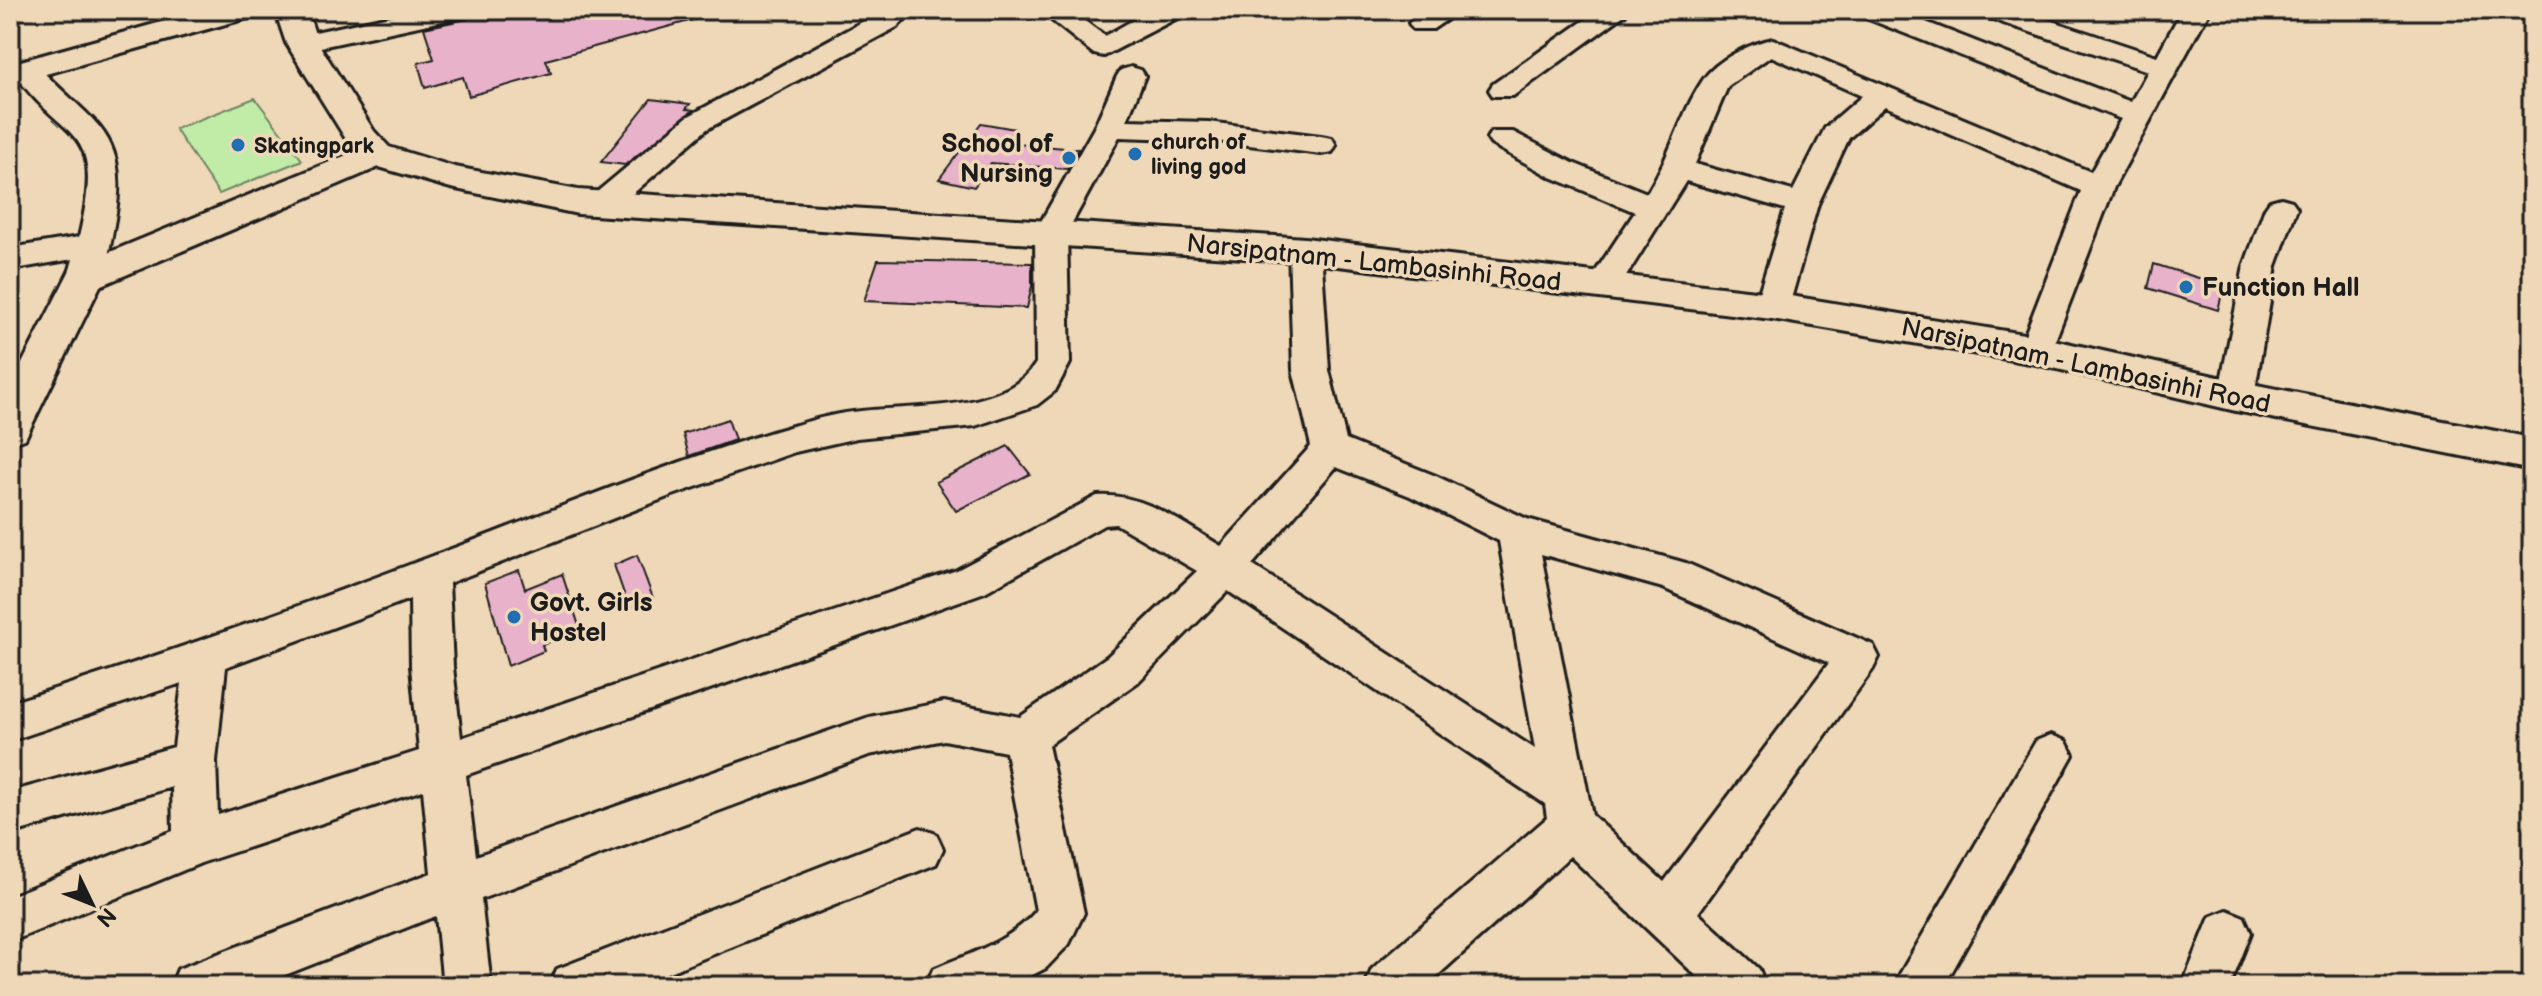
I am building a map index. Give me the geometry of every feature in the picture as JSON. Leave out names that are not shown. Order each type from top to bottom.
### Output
[{"type":"main road","points":[[18,72],[240,10]]},
{"type":"main road","points":[[10,428],[90,261],[377,155],[361,138],[297,27]]},
{"type":"main road","name":"Narsipatnam - Lambasinhi Road","points":[[377,155],[451,177],[602,204],[1305,250],[1772,306],[2036,350],[2236,396],[2532,454]]},
{"type":"street","points":[[297,27],[456,10]]},
{"type":"street","points":[[602,204],[697,123],[887,21],[900,10]]},
{"type":"street","points":[[1053,10],[1104,48],[1171,10]]},
{"type":"street","points":[[1503,90],[1617,10]]},
{"type":"street","points":[[1871,10],[2135,114]]},
{"type":"street","points":[[1992,10],[2047,18],[2163,67]]},
{"type":"street","points":[[2036,350],[2098,187],[2135,114],[2196,10]]},
{"type":"street","points":[[1603,286],[1678,169],[1716,82],[1763,49],[1783,49],[2098,187]]},
{"type":"street","points":[[10,259],[90,261],[104,173],[100,149],[68,110],[18,72]]},
{"type":"street","points":[[10,722],[206,657],[689,472],[803,436],[860,424],[976,413],[1032,390],[1048,379],[1053,363],[1051,232],[1109,128],[1131,76]]},
{"type":"street","points":[[1772,306],[1802,204],[1836,134],[1881,94]]},
{"type":"street","points":[[1109,128],[1208,131],[1321,145]]},
{"type":"street","points":[[1502,138],[1562,170],[1654,208]]},
{"type":"street","points":[[1678,169],[1802,204]]},
{"type":"street","points":[[2236,396],[2260,266],[2281,208]]},
{"type":"street","points":[[1305,250],[1311,370],[1330,449]]},
{"type":"street","points":[[1330,449],[1423,486],[1517,532],[1672,574],[1858,657],[1667,916]]},
{"type":"street","points":[[195,986],[458,885],[869,736],[944,721],[1025,737],[1123,669],[1225,568],[1330,449]]},
{"type":"street","points":[[10,919],[196,843],[442,764],[971,581],[1097,511],[1117,509],[1137,516],[1225,568],[1568,810],[1667,916],[1742,986]]},
{"type":"street","points":[[1517,532],[1568,810]]},
{"type":"street","points":[[429,574],[432,667],[467,986]]},
{"type":"street","points":[[196,843],[194,761],[206,657]]},
{"type":"street","points":[[950,986],[1036,948],[1054,930],[1060,913],[1025,737]]},
{"type":"street","points":[[1917,986],[2051,755]]},
{"type":"street","points":[[10,813],[194,761]]},
{"type":"street","points":[[1391,985],[1568,810]]},
{"type":"street","points":[[574,986],[920,849]]},
{"type":"street","points":[[2206,986],[2227,933]]},
{"type":"green space","name":"Skatingpark","points":[[255,98],[302,160],[219,194],[175,129]]},
{"type":"building","points":[[473,10],[703,10],[704,17],[546,60],[551,73],[469,96],[463,77],[425,88],[418,63],[434,59],[424,28],[467,19]]},
{"type":"building","points":[[651,99],[690,104],[686,109],[694,110],[625,165],[601,162]]},
{"type":"building","points":[[981,123],[1015,129],[1005,143],[1079,149],[1067,169],[991,163],[974,187],[939,179]]},
{"type":"building","points":[[878,260],[1032,263],[1032,286],[1027,308],[864,301]]},
{"type":"building","name":"Function Hall","points":[[2154,264],[2224,286],[2218,310],[2148,288]]},
{"type":"building","points":[[728,419],[735,440],[689,456],[683,434]]},
{"type":"building","points":[[1008,446],[1030,474],[956,511],[936,482]]},
{"type":"building","points":[[637,555],[653,598],[629,608],[614,565]]},
{"type":"building","points":[[519,570],[525,589],[562,574],[580,629],[542,645],[544,651],[508,666],[485,583]]},
{"type":"place","name":"Skatingpark","points":[[238,145]]},
{"type":"place","name":"church of living god","points":[[1135,154]]},
{"type":"place","name":"School of Nursing","points":[[1069,158]]},
{"type":"place","name":"Function Hall","points":[[2186,287]]},
{"type":"place","name":"Govt. Girls Hostel","points":[[514,617]]}]
